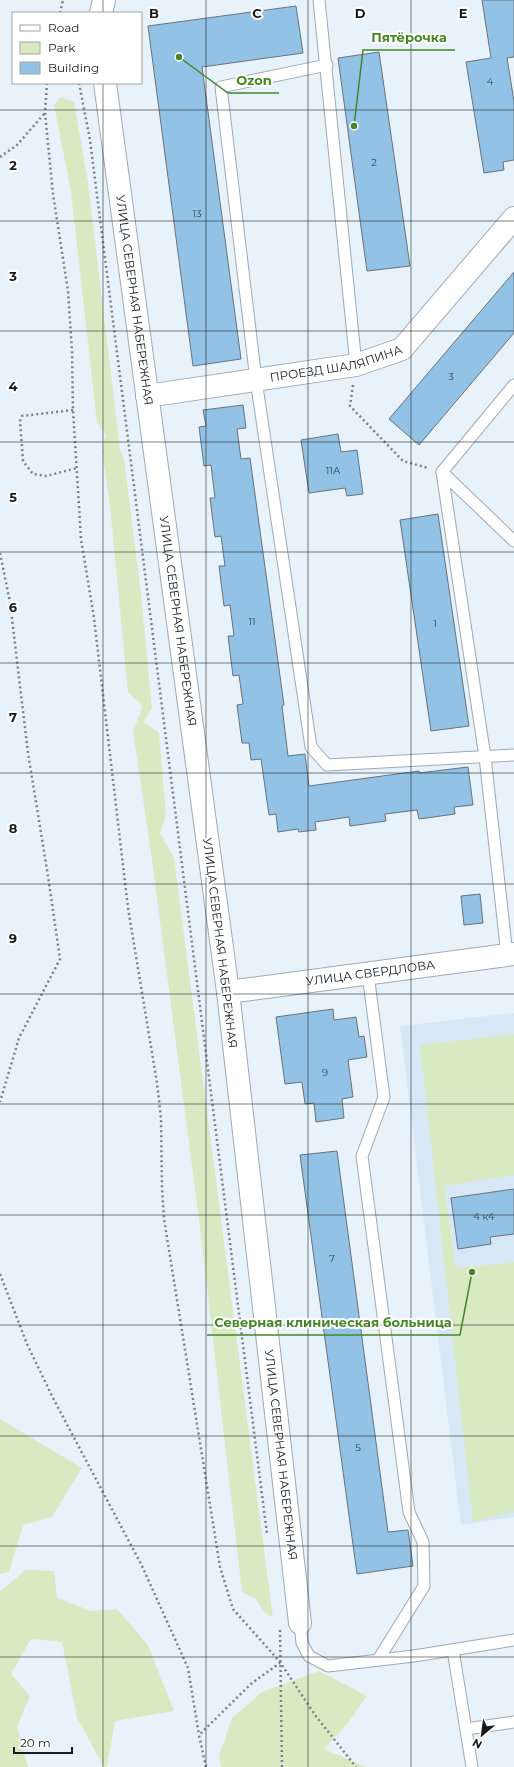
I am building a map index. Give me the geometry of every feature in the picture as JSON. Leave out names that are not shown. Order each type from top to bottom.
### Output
[{"type":"street","points":[[101,12],[104,0]]},
{"type":"street","name":"УЛИЦА СЕВЕРНАЯ НАБЕРЕЖНАЯ","points":[[105,84],[228,992],[289,1622]]},
{"type":"street","name":"ПРОЕЗД ШАЛЯПИНА","points":[[147,396],[356,365],[402,349],[513,220]]},
{"type":"street","name":"УЛИЦА СВЕРДЛОВА","points":[[228,992],[511,955]]},
{"type":"lane","points":[[319,0],[327,65],[356,365]]},
{"type":"lane","points":[[327,65],[221,86],[256,380],[311,746],[327,765],[485,757],[514,754]]},
{"type":"lane","points":[[511,955],[485,757],[442,472],[514,385]]},
{"type":"lane","points":[[442,472],[514,541]]},
{"type":"lane","points":[[368,974],[384,1097],[362,1156],[409,1512],[423,1542],[424,1586],[378,1660]]},
{"type":"lane","name":"УЛИЦА СЕВЕРНАЯ НАБЕРЕЖНАЯ","points":[[289,1622],[309,1656],[328,1666],[453,1650],[514,1640]]},
{"type":"lane","points":[[453,1650],[472,1767]]},
{"type":"lane","points":[[466,1729],[514,1722]]},
{"type":"path","points":[[60,12],[63,0]]},
{"type":"path","points":[[47,84],[45,114],[54,194],[68,291],[72,351],[73,410],[81,539],[94,618],[128,908],[157,1083],[161,1118],[164,1219],[219,1560],[233,1609],[280,1662],[315,1715],[356,1767]]},
{"type":"path","points":[[79,84],[90,140],[267,1535]]},
{"type":"path","points":[[0,157],[17,145],[45,114]]},
{"type":"path","points":[[356,365],[350,406],[403,461],[442,472]]},
{"type":"path","points":[[73,410],[22,416],[20,420],[23,460],[33,474],[46,476],[77,468]]},
{"type":"path","points":[[0,553],[10,602],[28,753],[60,959],[19,1038],[0,1102]]},
{"type":"path","points":[[0,1274],[27,1344],[53,1398],[142,1566],[188,1668],[206,1767]]},
{"type":"path","points":[[282,1767],[281,1638],[289,1622]]},
{"type":"path","points":[[199,1734],[252,1683],[280,1662]]},
{"type":"shaded area","points":[[514,1013],[514,1517],[461,1525],[400,1026]]},
{"type":"green space","points":[[61,97],[74,102],[88,182],[120,449],[124,459],[141,594],[152,708],[144,722],[159,733],[166,816],[160,833],[174,858],[273,1618],[264,1612],[256,1599],[242,1592],[201,1235],[152,860],[133,731],[143,706],[128,692],[110,506],[102,451],[106,435],[97,423],[71,192],[54,105]]},
{"type":"green space","points":[[514,1034],[514,1175],[444,1186],[456,1268],[514,1262],[514,1511],[473,1522],[420,1045]]},
{"type":"green space","points":[[0,1419],[82,1468],[52,1517],[23,1525],[9,1572],[0,1574]]},
{"type":"green space","points":[[26,1570],[54,1571],[57,1598],[91,1611],[117,1609],[148,1645],[174,1711],[115,1721],[107,1767],[104,1767],[77,1718],[62,1642],[31,1639],[11,1674],[30,1696],[17,1727],[28,1767],[0,1767],[0,1591]]},
{"type":"green space","points":[[319,1671],[367,1696],[348,1723],[324,1749],[366,1767],[221,1767],[219,1756],[232,1718],[262,1692]]},
{"type":"building","points":[[482,0],[514,0],[514,57],[507,58],[514,101],[514,160],[503,162],[504,170],[484,173],[466,62],[491,58]]},
{"type":"building","points":[[296,6],[303,53],[202,67],[241,359],[193,366],[148,26]]},
{"type":"building","points":[[379,52],[410,266],[367,271],[338,58]]},
{"type":"building","points":[[514,272],[514,333],[419,445],[389,419]]},
{"type":"building","points":[[243,405],[246,428],[237,429],[241,459],[250,458],[284,705],[282,706],[288,756],[305,754],[309,786],[419,771],[419,773],[468,767],[473,805],[454,807],[455,814],[419,819],[417,810],[385,814],[386,821],[350,826],[349,817],[315,822],[316,830],[299,832],[298,829],[278,832],[276,814],[269,815],[261,759],[251,760],[249,743],[242,743],[237,705],[243,704],[239,675],[233,676],[228,636],[234,636],[230,605],[224,606],[219,566],[225,566],[221,536],[215,537],[210,498],[215,498],[211,465],[204,466],[199,427],[206,426],[203,410]]},
{"type":"building","points":[[338,434],[341,452],[357,450],[363,494],[347,496],[345,488],[309,493],[301,440]]},
{"type":"building","points":[[438,514],[469,726],[431,731],[400,520]]},
{"type":"building","points":[[480,894],[483,923],[464,925],[461,896]]},
{"type":"building","points":[[333,1009],[334,1020],[356,1017],[359,1037],[364,1036],[367,1057],[348,1060],[353,1097],[342,1099],[344,1118],[316,1122],[314,1103],[305,1104],[302,1082],[285,1084],[276,1017]]},
{"type":"building","points":[[337,1151],[388,1532],[408,1530],[413,1566],[357,1574],[300,1155]]},
{"type":"building","points":[[514,1189],[514,1234],[490,1237],[491,1244],[458,1249],[451,1198]]},
{"type":"place","name":"Ozon","points":[[179,57]]},
{"type":"place","name":"Пятёрочка","points":[[354,126]]},
{"type":"place","name":"Северная клиническая больница","points":[[472,1272]]}]
